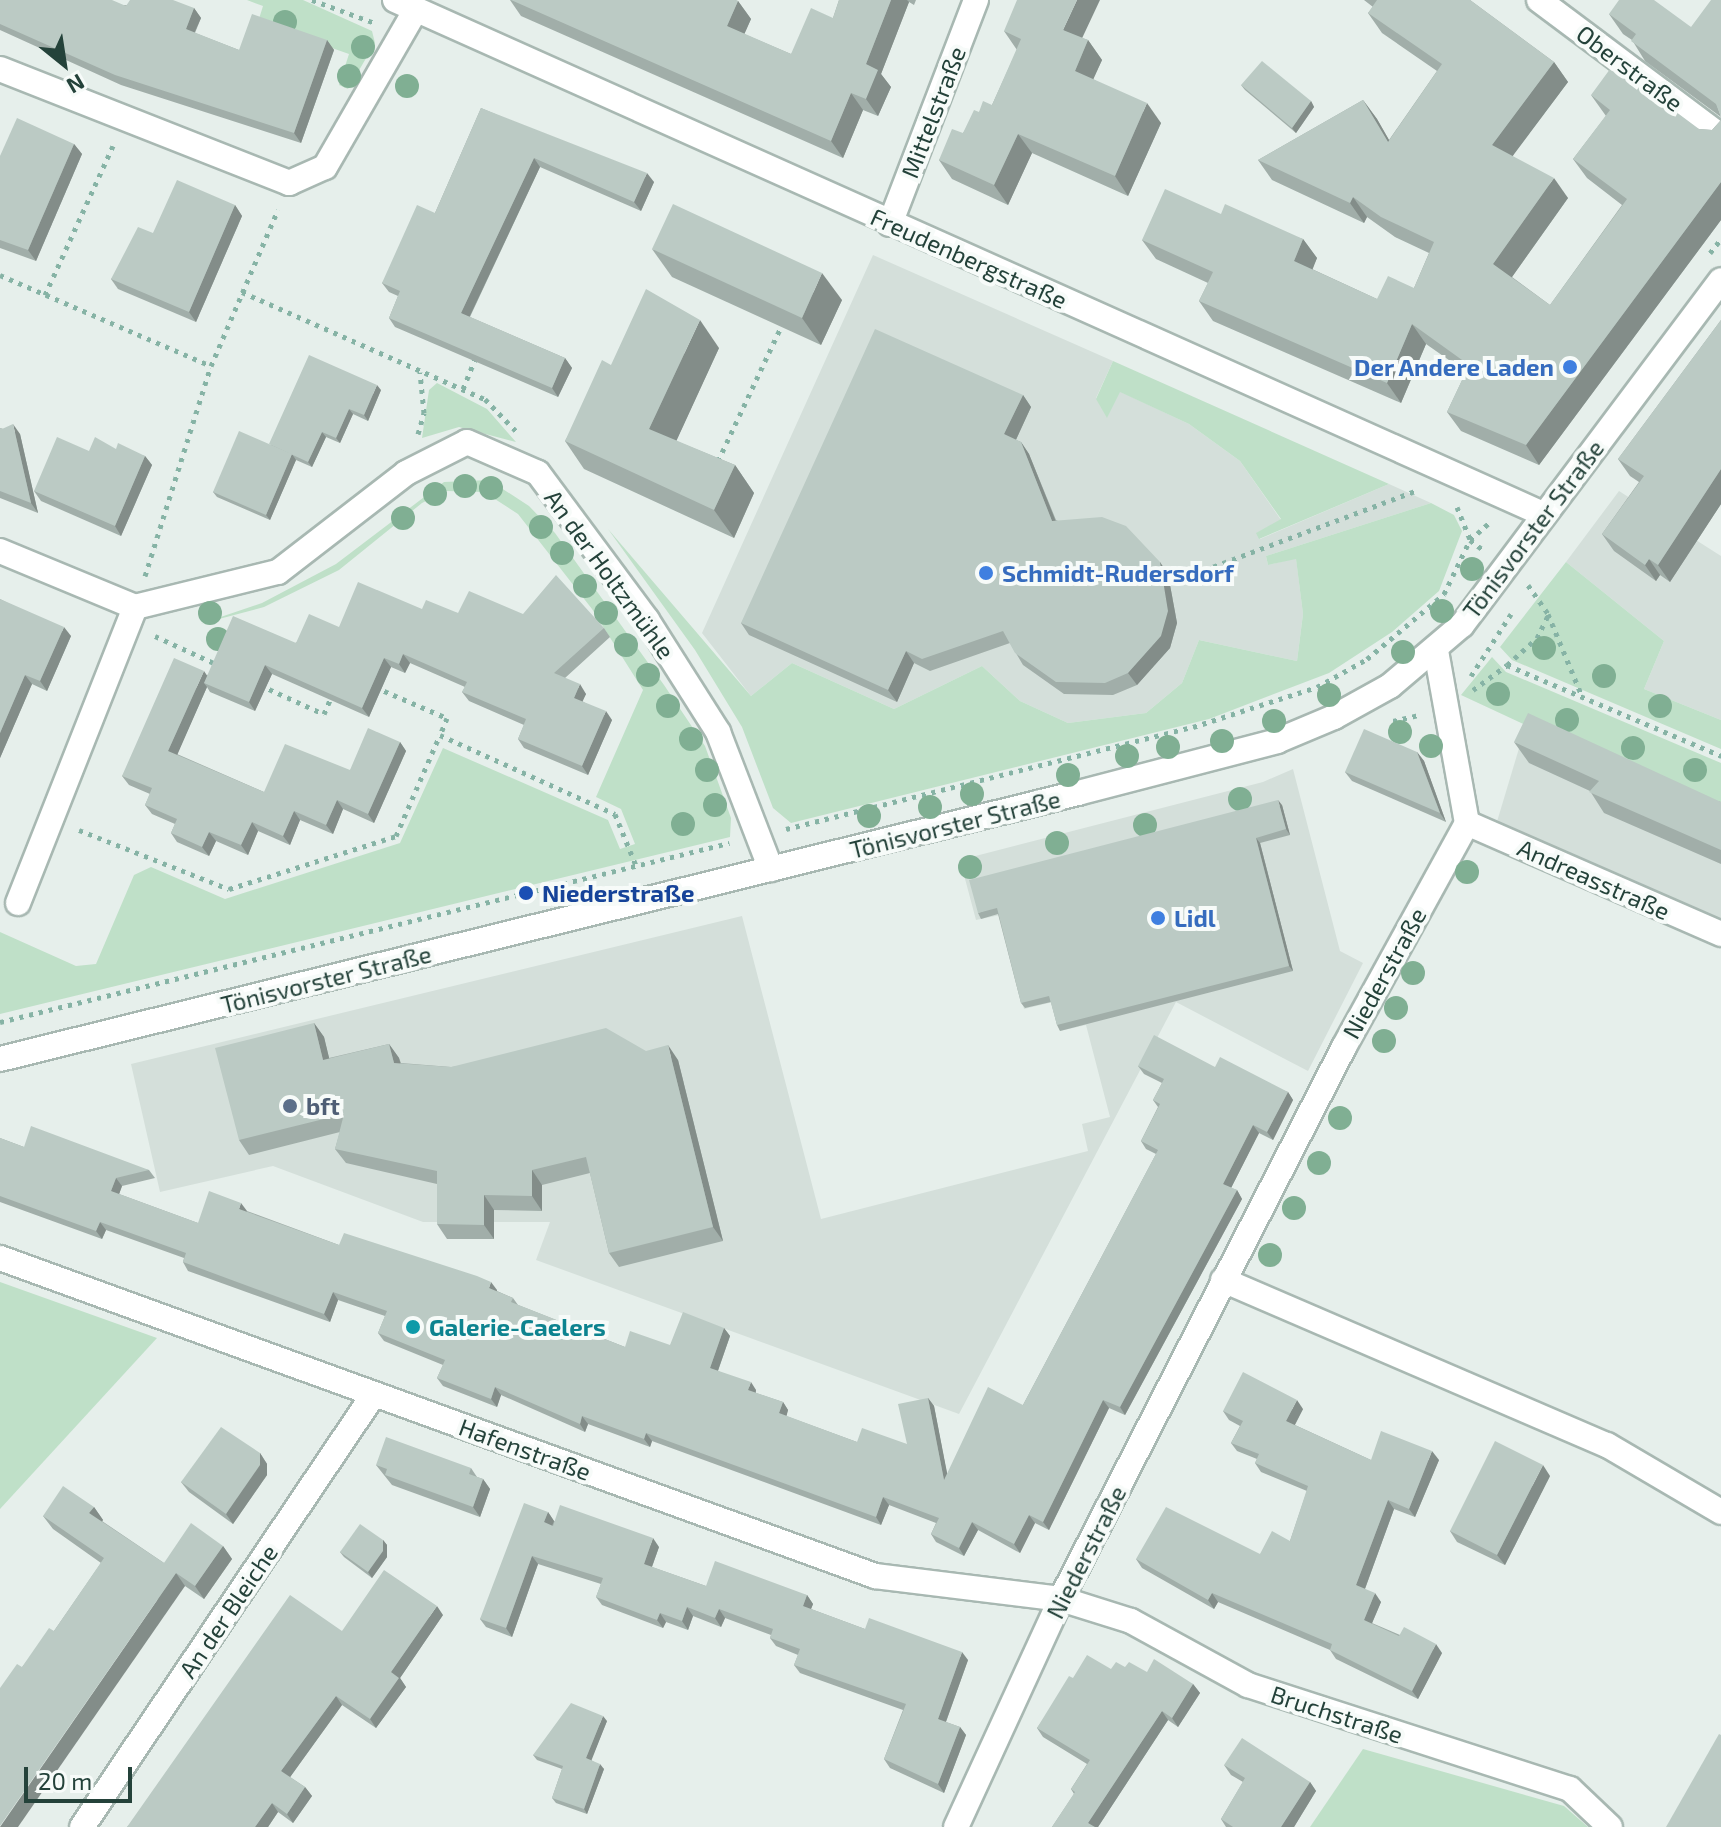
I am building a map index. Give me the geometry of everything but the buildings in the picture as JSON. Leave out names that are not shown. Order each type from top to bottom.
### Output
[{"type":"street","name":"Mittelstraße","points":[[890,224],[976,0]]},
{"type":"street","name":"Oberstraße","points":[[1539,0],[1721,136]]},
{"type":"street","name":"Freudenbergstraße","points":[[405,5],[1543,514]]},
{"type":"street","points":[[0,69],[289,183],[325,167],[405,5]]},
{"type":"street","name":"Tönisvorster Straße","points":[[0,1059],[1277,741],[1390,686],[1436,651],[1504,567],[1721,280]]},
{"type":"street","name":"An der Holtzmühle","points":[[132,615],[278,572],[406,473],[467,442],[538,473],[647,620],[718,732],[771,869]]},
{"type":"street","points":[[0,551],[132,615],[49,818],[18,903]]},
{"type":"street","points":[[1436,651],[1450,708],[1467,823]]},
{"type":"street","name":"Andreasstraße","points":[[1467,823],[1721,934]]},
{"type":"street","name":"Niederstraße","points":[[956,1827],[1061,1599],[1223,1280],[1467,823]]},
{"type":"street","name":"Hafenstraße","points":[[0,1258],[875,1576],[1061,1599]]},
{"type":"street","points":[[1223,1280],[1607,1445],[1721,1512]]},
{"type":"street","name":"An der Bleiche","points":[[82,1827],[374,1394]]},
{"type":"street","name":"Bruchstraße","points":[[1061,1599],[1131,1621],[1248,1685],[1570,1789],[1610,1827]]},
{"type":"path","points":[[45,295],[126,118]]},
{"type":"path","points":[[226,669],[132,615],[211,366],[289,183]]},
{"type":"path","points":[[1703,263],[1721,239]]},
{"type":"path","points":[[0,275],[211,366]]},
{"type":"path","points":[[242,292],[485,399],[516,427],[538,473]]},
{"type":"path","points":[[713,472],[782,325]]},
{"type":"path","points":[[463,389],[478,353]]},
{"type":"path","points":[[406,473],[424,413],[420,372]]},
{"type":"path","points":[[1204,570],[1415,491]]},
{"type":"path","points":[[0,1022],[637,867],[1193,727],[1317,687],[1367,659],[1444,594],[1470,540],[1515,500]]},
{"type":"path","points":[[1504,567],[1530,586],[1548,614],[1582,696]]},
{"type":"path","points":[[1450,708],[1537,638],[1548,614]]},
{"type":"path","points":[[1507,665],[1721,756]]},
{"type":"path","points":[[254,682],[324,714],[336,686]]},
{"type":"path","points":[[49,818],[229,889],[396,836],[447,718],[368,684]]},
{"type":"path","points":[[440,735],[615,814],[647,899]]},
{"type":"shaded area","points":[[873,255],[1113,361],[1096,398],[1107,417],[1119,391],[1189,424],[1240,461],[1281,520],[1257,533],[1260,539],[1389,484],[1431,503],[1266,556],[1268,565],[1296,558],[1303,614],[1297,661],[1199,640],[1182,683],[1146,713],[1068,723],[1020,701],[982,666],[894,709],[792,663],[751,696],[702,633]]},
{"type":"shaded area","points":[[1619,491],[1721,556],[1721,720],[1644,689],[1664,641],[1566,562]]},
{"type":"shaded area","points":[[1526,725],[1721,816],[1721,923],[1496,825]]},
{"type":"shaded area","points":[[1293,769],[1340,951],[1363,963],[1308,1071],[1176,1002],[959,1414],[536,1260],[550,1222],[423,1222],[273,1166],[160,1192],[131,1064],[742,916],[821,1219],[1088,1151],[1082,1124],[1110,1117],[1086,1025],[1060,1031],[1053,1002],[1024,1009],[1000,915],[976,920],[960,860],[1263,782]]},
{"type":"green space","points":[[247,0],[303,0],[372,31],[375,43],[348,89],[339,85],[349,54],[258,22],[263,6]]},
{"type":"green space","points":[[1113,361],[1389,484],[1259,539],[1256,533],[1281,519],[1240,461],[1189,424],[1120,392],[1107,418],[1096,399]]},
{"type":"green space","points":[[437,383],[487,409],[516,442],[459,427],[422,438],[429,390]]},
{"type":"green space","points":[[489,480],[529,506],[555,533],[664,685],[705,746],[731,818],[730,837],[0,1014],[0,932],[76,966],[96,964],[134,875],[151,867],[225,899],[400,843],[443,748],[608,820],[620,849],[635,844],[621,809],[596,797],[643,690],[592,609],[518,514],[484,492],[446,491],[422,503],[339,570],[264,607],[200,624],[262,603],[336,564],[444,482]]},
{"type":"green space","points":[[1431,503],[1454,515],[1462,531],[1439,591],[1392,632],[1329,673],[1209,719],[791,823],[773,808],[742,727],[695,650],[608,529],[751,696],[792,663],[894,709],[982,666],[1020,701],[1068,723],[1146,713],[1182,683],[1199,640],[1297,661],[1303,614],[1296,559],[1268,565],[1266,556]]},
{"type":"green space","points":[[1566,562],[1664,641],[1644,689],[1721,720],[1721,749],[1512,660],[1500,647]]},
{"type":"green space","points":[[1492,657],[1506,672],[1721,763],[1721,816],[1461,695]]},
{"type":"green space","points":[[0,1282],[157,1338],[0,1509]]},
{"type":"green space","points":[[1363,1749],[1564,1806],[1588,1827],[1310,1827]]},
{"type":"place","name":"Der Andere Laden","points":[[1570,367]]},
{"type":"place","name":"Schmidt-Rudersdorf","points":[[986,573]]},
{"type":"place","name":"Niederstraße","points":[[526,893]]},
{"type":"place","name":"Lidl","points":[[1158,918]]},
{"type":"place","name":"bft","points":[[290,1106]]},
{"type":"place","name":"Galerie-Caelers","points":[[413,1327]]}]
